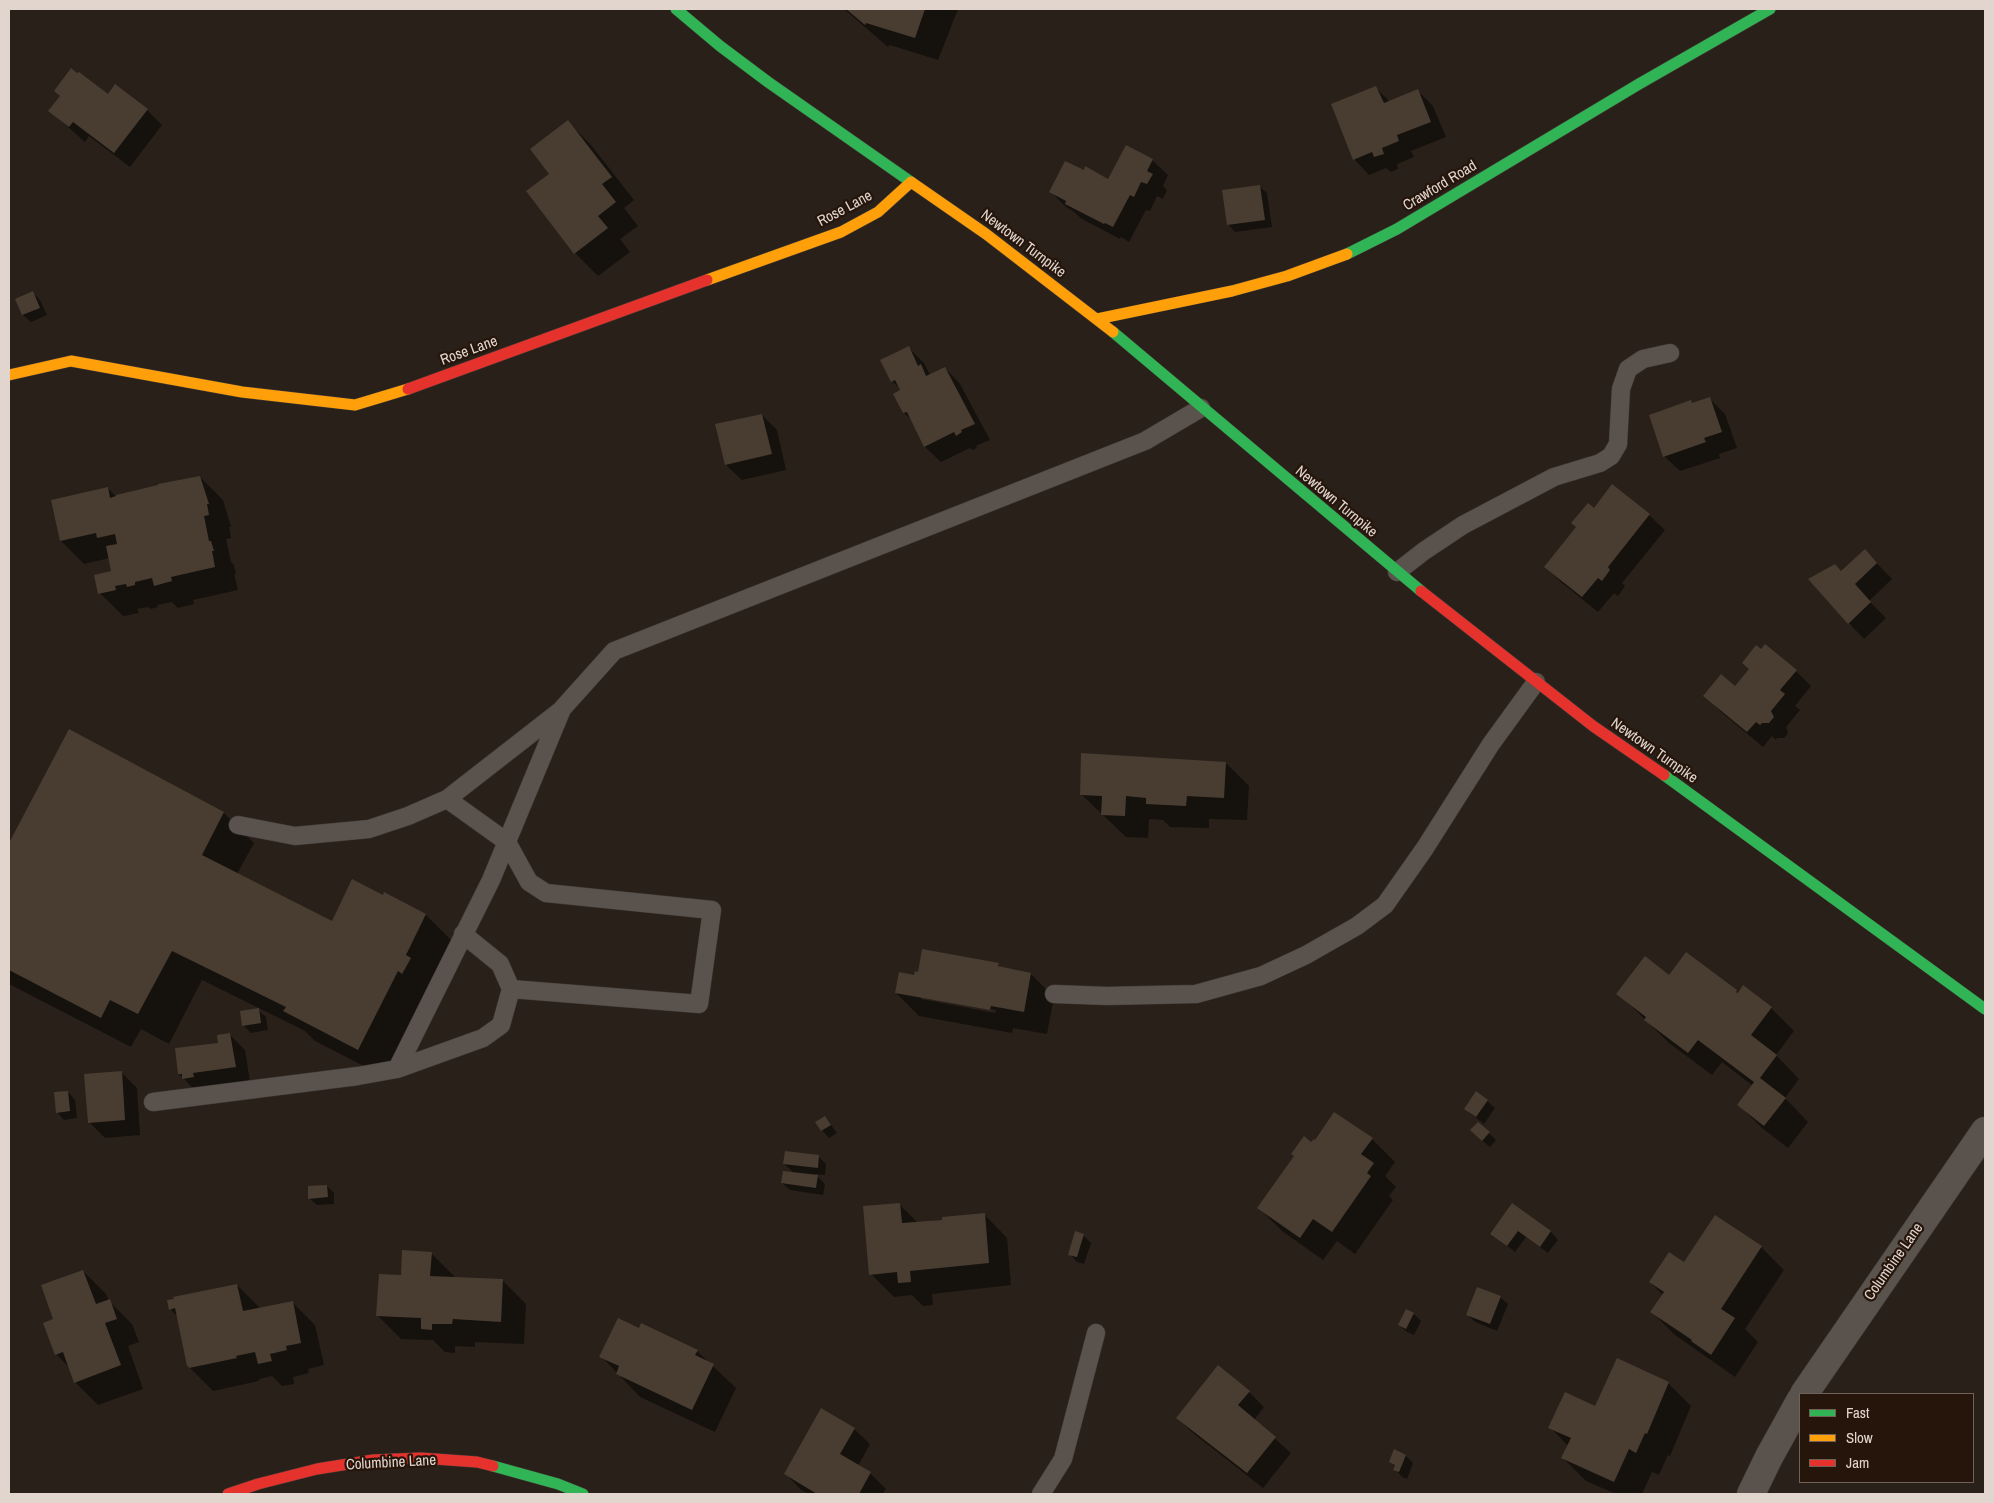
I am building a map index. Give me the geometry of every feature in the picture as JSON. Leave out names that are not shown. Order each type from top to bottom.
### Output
[{"type":"street","name":"Newtown Turnpike","points":[[676,9],[720,46],[768,82],[986,234],[1097,319],[1397,572],[1593,726],[1665,776],[1856,917],[1985,1009]]},
{"type":"street","name":"Crawford Road","points":[[1097,319],[1232,291],[1320,265],[1348,253],[1398,229],[1639,84],[1770,9]]},
{"type":"street","name":"Rose Lane","points":[[9,375],[71,361],[242,392],[355,405],[407,390],[841,232],[878,212],[911,182]]},
{"type":"street","name":"Columbine Lane","points":[[1805,1393],[1985,1131]]},
{"type":"street","points":[[1751,1494],[1799,1403]]},
{"type":"street","name":"Columbine Lane","points":[[228,1494],[258,1484],[317,1469],[374,1460],[421,1458],[477,1462],[558,1484],[583,1494]]},
{"type":"lane","points":[[1397,572],[1463,525],[1554,477],[1600,463],[1611,456],[1618,444],[1621,389],[1628,369],[1643,359],[1670,353]]},
{"type":"lane","points":[[238,825],[295,836],[369,829],[408,816],[447,799],[512,750],[562,709],[614,651],[1145,441],[1201,408]]},
{"type":"lane","points":[[1054,994],[1107,996],[1196,994],[1261,976],[1306,955],[1357,926],[1385,905],[1391,897],[1425,848],[1491,744],[1536,682]]},
{"type":"lane","points":[[397,1069],[491,880],[562,709]]},
{"type":"lane","points":[[447,799],[507,842],[529,882],[546,893],[712,910],[700,1004],[511,989]]},
{"type":"lane","points":[[153,1102],[358,1076],[397,1069],[483,1038],[501,1025],[511,989],[500,964],[463,934]]},
{"type":"lane","points":[[1041,1494],[1063,1459],[1096,1332]]},
{"type":"building","points":[[846,9],[925,9],[915,38],[866,23],[865,25]]},
{"type":"building","points":[[71,68],[108,94],[115,84],[148,109],[114,153],[73,122],[69,127],[48,111],[60,96],[54,91]]},
{"type":"building","points":[[1376,86],[1384,103],[1418,89],[1431,122],[1397,135],[1399,141],[1382,148],[1384,154],[1374,157],[1372,152],[1353,160],[1331,104]]},
{"type":"building","points":[[568,120],[612,177],[602,184],[616,202],[598,216],[608,228],[574,254],[526,191],[549,174],[530,149]]},
{"type":"building","points":[[1126,145],[1153,159],[1147,171],[1153,174],[1147,184],[1141,182],[1134,197],[1130,195],[1113,227],[1065,204],[1066,201],[1049,192],[1065,161],[1084,170],[1085,166],[1108,179]]},
{"type":"building","points":[[1260,185],[1265,220],[1227,225],[1222,190]]},
{"type":"building","points":[[33,291],[40,308],[22,315],[15,299]]},
{"type":"building","points":[[909,346],[918,366],[921,364],[926,376],[945,367],[975,424],[961,430],[962,432],[956,436],[954,432],[924,447],[907,412],[903,413],[893,394],[900,390],[895,380],[891,382],[880,360]]},
{"type":"building","points":[[1710,397],[1722,432],[1704,438],[1706,442],[1663,457],[1649,415],[1691,400],[1692,403]]},
{"type":"building","points":[[762,414],[772,454],[725,465],[715,424]]},
{"type":"building","points":[[200,476],[209,504],[207,504],[209,515],[204,516],[209,541],[211,541],[214,551],[212,551],[215,567],[171,577],[172,581],[154,586],[152,578],[135,582],[135,585],[127,587],[126,584],[115,586],[116,590],[98,594],[94,575],[111,571],[106,546],[117,544],[115,534],[97,538],[96,533],[60,541],[51,500],[108,487],[110,498],[158,484]]},
{"type":"building","points":[[1612,484],[1650,514],[1608,567],[1610,570],[1602,581],[1598,578],[1582,597],[1544,567],[1576,527],[1571,523],[1588,503],[1594,508]]},
{"type":"building","points":[[1865,549],[1877,563],[1855,584],[1871,602],[1848,624],[1808,579],[1835,564],[1841,571]]},
{"type":"building","points":[[1765,644],[1797,670],[1780,690],[1785,694],[1771,711],[1774,717],[1769,723],[1762,723],[1760,725],[1756,722],[1747,732],[1703,696],[1721,674],[1735,686],[1749,669],[1742,663],[1756,645],[1761,649]]},
{"type":"building","points":[[69,729],[224,812],[202,855],[332,921],[352,879],[383,895],[384,892],[426,914],[406,955],[411,958],[402,974],[398,971],[358,1050],[283,1011],[286,1007],[172,951],[138,1014],[110,1000],[101,1018],[9,970],[9,843]]},
{"type":"building","points":[[1081,753],[1226,762],[1224,798],[1187,796],[1186,806],[1146,804],[1146,798],[1126,796],[1125,816],[1101,815],[1102,796],[1080,795]]},
{"type":"building","points":[[922,949],[999,963],[998,966],[1031,973],[1024,1012],[991,1006],[990,1010],[895,993],[899,972],[914,975],[915,971],[918,972]]},
{"type":"building","points":[[1686,952],[1737,990],[1736,992],[1738,993],[1743,985],[1772,1007],[1751,1035],[1777,1055],[1760,1078],[1786,1098],[1764,1126],[1737,1105],[1754,1082],[1698,1040],[1688,1053],[1644,1020],[1646,1017],[1616,994],[1645,956],[1669,975]]},
{"type":"building","points":[[259,1008],[261,1023],[242,1026],[240,1011]]},
{"type":"building","points":[[230,1033],[236,1067],[193,1073],[194,1077],[182,1079],[182,1074],[178,1074],[175,1048],[218,1043],[217,1035]]},
{"type":"building","points":[[122,1071],[125,1120],[88,1123],[84,1074]]},
{"type":"building","points":[[68,1091],[70,1111],[56,1113],[54,1092]]},
{"type":"building","points":[[1476,1091],[1488,1100],[1476,1117],[1464,1109]]},
{"type":"building","points":[[1334,1112],[1373,1138],[1361,1154],[1374,1163],[1367,1173],[1371,1176],[1332,1232],[1313,1219],[1300,1238],[1257,1208],[1294,1156],[1291,1154],[1304,1136],[1311,1142],[1315,1140]]},
{"type":"building","points":[[825,1116],[831,1125],[821,1131],[815,1122]]},
{"type":"building","points":[[1478,1122],[1490,1132],[1482,1141],[1470,1130]]},
{"type":"building","points":[[785,1151],[819,1155],[818,1168],[783,1164]]},
{"type":"building","points":[[783,1171],[818,1175],[816,1188],[781,1183]]},
{"type":"building","points":[[327,1185],[328,1197],[308,1199],[308,1186]]},
{"type":"building","points":[[900,1203],[902,1223],[942,1220],[942,1217],[985,1213],[989,1263],[910,1271],[911,1282],[898,1283],[897,1272],[869,1275],[863,1206]]},
{"type":"building","points":[[1512,1203],[1551,1231],[1540,1247],[1518,1231],[1507,1246],[1490,1234]]},
{"type":"building","points":[[1715,1215],[1762,1246],[1721,1309],[1735,1318],[1711,1355],[1650,1312],[1664,1292],[1649,1282],[1669,1252],[1684,1262]]},
{"type":"building","points":[[1075,1231],[1084,1234],[1077,1257],[1068,1255]]},
{"type":"building","points":[[402,1250],[432,1252],[430,1276],[503,1279],[501,1322],[453,1319],[452,1324],[432,1324],[432,1330],[421,1329],[421,1318],[376,1316],[379,1274],[401,1275]]},
{"type":"building","points":[[83,1270],[96,1304],[110,1299],[117,1319],[105,1323],[121,1365],[74,1383],[63,1352],[55,1355],[43,1323],[53,1319],[41,1285]]},
{"type":"building","points":[[237,1284],[243,1311],[293,1301],[301,1343],[286,1346],[287,1350],[270,1354],[272,1361],[258,1364],[255,1352],[236,1356],[237,1358],[189,1368],[175,1308],[169,1310],[167,1300],[174,1299],[173,1297]]},
{"type":"building","points":[[1477,1287],[1501,1296],[1490,1324],[1466,1315]]},
{"type":"building","points":[[1406,1309],[1414,1313],[1406,1329],[1398,1325]]},
{"type":"building","points":[[618,1318],[639,1328],[641,1323],[698,1350],[695,1355],[714,1364],[692,1410],[616,1374],[619,1366],[599,1357]]},
{"type":"building","points":[[1617,1358],[1669,1382],[1647,1434],[1645,1433],[1636,1453],[1629,1449],[1614,1482],[1561,1458],[1571,1438],[1548,1428],[1565,1392],[1595,1406]]},
{"type":"building","points":[[1218,1365],[1250,1391],[1238,1405],[1276,1437],[1247,1473],[1176,1418]]},
{"type":"building","points":[[821,1408],[855,1428],[840,1454],[871,1472],[859,1494],[817,1494],[784,1474]]},
{"type":"building","points":[[1394,1449],[1406,1455],[1399,1472],[1393,1470],[1395,1465],[1389,1462]]},
{"type":"traffic: fast","points":[[676,9],[720,46],[768,82],[911,182]]},
{"type":"traffic: fast","points":[[1347,254],[1397,229],[1639,84],[1770,9]]},
{"type":"traffic: fast","points":[[1113,332],[1421,591]]},
{"type":"traffic: fast","points":[[1664,775],[1985,1009]]},
{"type":"traffic: fast","points":[[493,1466],[558,1484],[583,1494]]},
{"type":"traffic: slow","points":[[911,182],[986,234],[1113,332]]},
{"type":"traffic: slow","points":[[707,280],[841,232],[878,212],[911,182]]},
{"type":"traffic: slow","points":[[1097,319],[1232,291],[1287,276],[1347,254]]},
{"type":"traffic: slow","points":[[9,375],[71,361],[242,392],[355,405],[408,389]]},
{"type":"traffic: jam","points":[[408,389],[707,280]]},
{"type":"traffic: jam","points":[[1421,591],[1593,726],[1664,775]]},
{"type":"traffic: jam","points":[[228,1494],[258,1484],[317,1469],[373,1460],[421,1458],[477,1462],[493,1466]]}]
